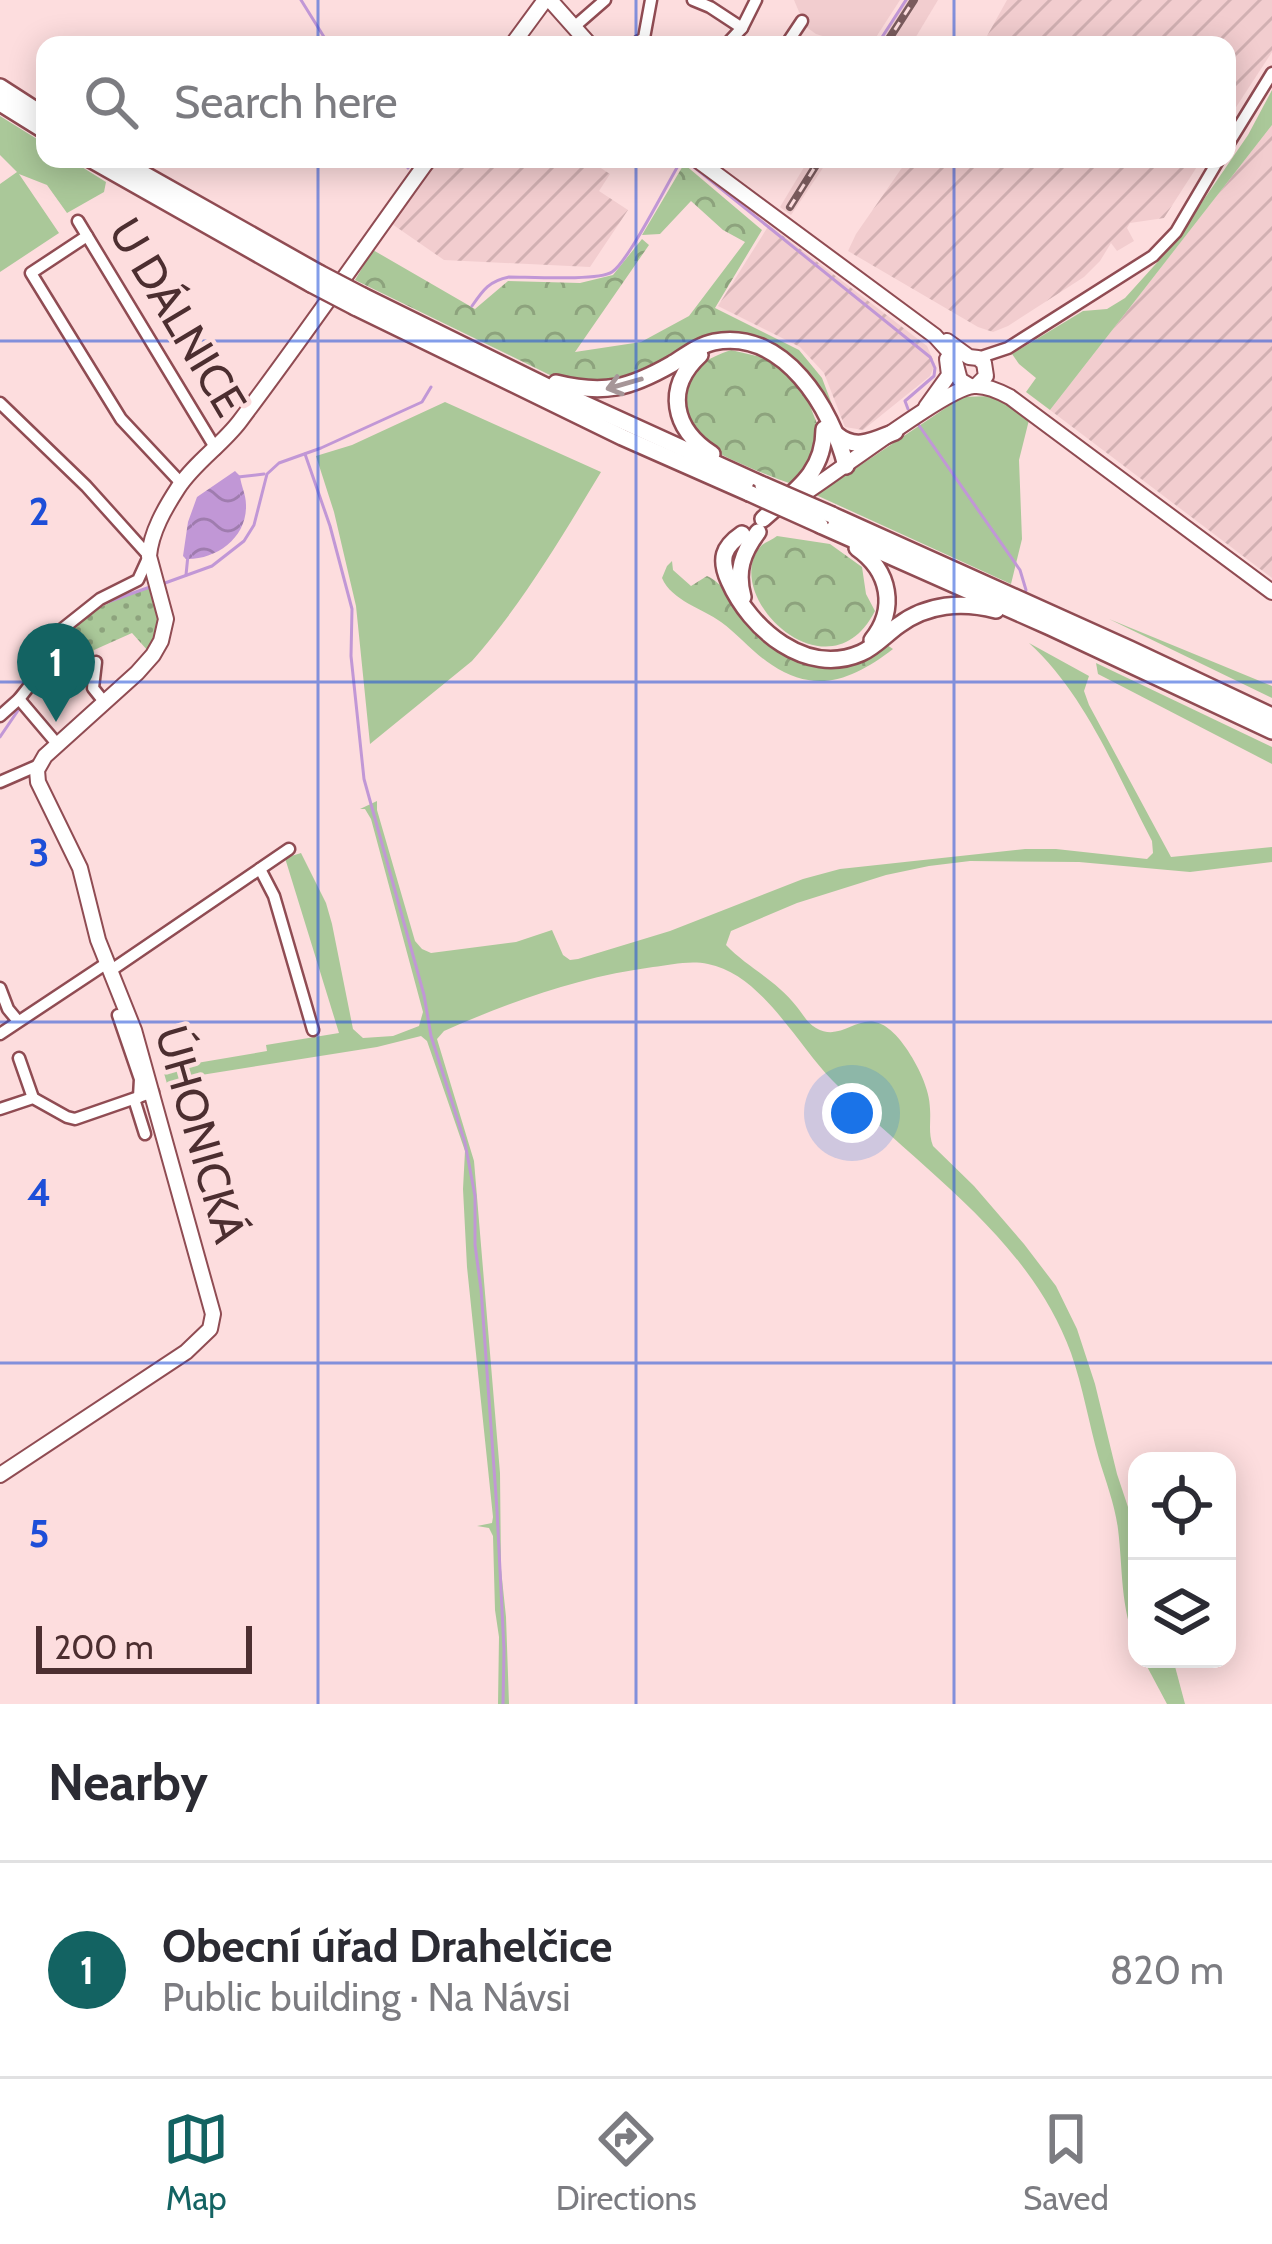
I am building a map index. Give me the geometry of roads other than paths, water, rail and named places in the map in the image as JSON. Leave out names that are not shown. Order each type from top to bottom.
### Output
[{"type":"highway","points":[[0,87],[36,110]]},
{"type":"highway","points":[[0,103],[36,125]]},
{"type":"highway","points":[[107,168],[622,437],[756,489]]},
{"type":"highway","points":[[132,168],[315,278]]},
{"type":"highway","points":[[359,301],[756,489],[1130,649],[1272,716]]},
{"type":"highway","points":[[730,342],[704,352],[689,366],[679,386],[679,415],[700,446],[756,489]]},
{"type":"highway","points":[[512,370],[579,388],[610,389],[640,380],[707,344],[750,344],[778,357],[800,376],[830,431],[832,452],[846,466]]},
{"type":"highway","points":[[830,431],[859,444],[895,432]]},
{"type":"highway","points":[[830,431],[811,475],[754,528],[744,555],[740,578],[744,599],[759,626],[779,642],[824,659],[865,651],[914,616],[942,607],[982,607],[1050,627]]},
{"type":"highway","points":[[826,520],[1272,731]]},
{"type":"highway","points":[[826,520],[868,556],[888,592],[881,628],[866,645],[844,658]]},
{"type":"main road","points":[[519,36],[548,0],[582,36]]},
{"type":"main road","points":[[39,765],[137,673],[161,641],[166,619],[149,556],[163,514],[181,483],[232,431],[422,168]]},
{"type":"main road","points":[[708,168],[1272,592]]},
{"type":"main road","points":[[893,305],[946,356],[949,375],[918,416]]},
{"type":"main road","points":[[976,371],[1004,385],[1073,442]]},
{"type":"main road","points":[[932,400],[976,371]]},
{"type":"main road","points":[[754,528],[976,371]]},
{"type":"main road","name":"ÚHONICKÁ","points":[[0,1475],[186,1352],[210,1330],[213,1314],[142,1096],[134,1030],[91,918],[80,868],[38,782],[39,765]]},
{"type":"street","points":[[574,27],[605,0]]},
{"type":"street","points":[[644,36],[651,0]]},
{"type":"street","points":[[693,0],[742,28]]},
{"type":"street","points":[[734,36],[756,0]]},
{"type":"street","points":[[792,36],[802,21]]},
{"type":"street","points":[[1236,131],[1272,73]]},
{"type":"street","points":[[976,371],[1153,256],[1176,232],[1215,168]]},
{"type":"street","name":"U DÁLNICE","points":[[78,221],[215,449]]},
{"type":"street","points":[[87,236],[32,273],[121,419],[181,483]]},
{"type":"street","points":[[0,404],[86,486],[149,556],[138,580],[100,599],[56,634],[22,702],[0,716]]},
{"type":"street","points":[[96,662],[93,688],[105,703]]},
{"type":"street","points":[[22,702],[58,745]]},
{"type":"street","points":[[0,782],[39,765]]},
{"type":"street","points":[[0,1034],[289,849]]},
{"type":"street","points":[[260,869],[274,896],[313,1030]]},
{"type":"street","points":[[0,988],[18,1021]]},
{"type":"street","points":[[118,1015],[140,1079],[145,1134]]},
{"type":"street","points":[[19,1058],[33,1098],[67,1117],[75,1119],[142,1096]]},
{"type":"street","points":[[0,1109],[33,1098]]},
{"type":"water","points":[[235,471],[246,501],[241,528],[218,551],[186,559],[188,522],[197,497]]},
{"type":"waterway","points":[[301,0],[323,36]]},
{"type":"waterway","points":[[883,36],[906,0]]},
{"type":"waterway","points":[[472,306],[487,287],[509,277],[579,278],[612,272],[677,168]]},
{"type":"waterway","points":[[695,168],[930,357],[934,376],[905,401],[908,409]]},
{"type":"waterway","points":[[165,583],[212,566],[244,541],[254,525],[267,474],[279,463],[422,402],[431,387]]},
{"type":"waterway","points":[[918,424],[1020,570],[1024,596]]},
{"type":"waterway","points":[[305,454],[352,609],[351,656],[364,779],[431,1036],[465,1143],[475,1196],[497,1510],[503,1704]]},
{"type":"waterway","points":[[238,477],[264,474]]},
{"type":"waterway","points":[[186,575],[188,555]]},
{"type":"waterway","points":[[102,604],[150,587]]},
{"type":"waterway","points":[[44,670],[71,628]]},
{"type":"waterway","points":[[0,737],[19,709]]},
{"type":"railway","points":[[891,36],[914,0]]},
{"type":"railway","points":[[790,207],[814,168]]},
{"type":"place","name":"Obecní úřad Drahelčice","points":[[56,722]]}]
